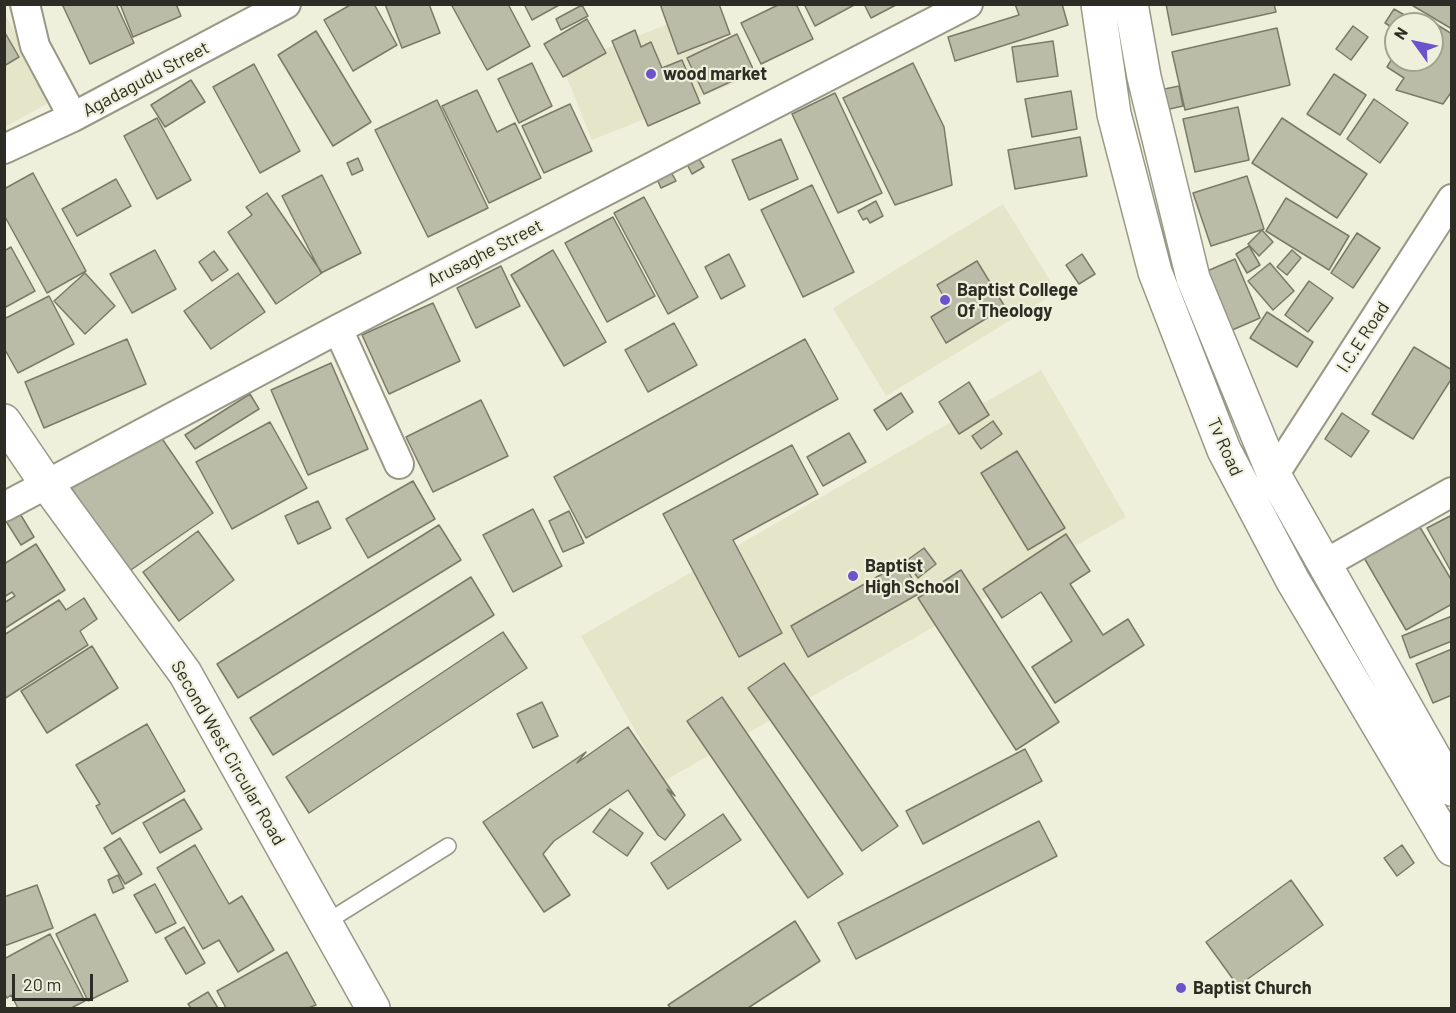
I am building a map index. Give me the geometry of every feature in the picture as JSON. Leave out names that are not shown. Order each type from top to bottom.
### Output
[{"type":"street","points":[[25,4],[35,46],[73,117]]},
{"type":"street","name":"Agadagudu Street","points":[[4,149],[73,117],[285,4]]},
{"type":"street","name":"Arusaghe Street","points":[[4,507],[338,329],[968,4]]},
{"type":"street","name":"Tv Road","points":[[1098,4],[1114,114],[1155,272],[1224,450],[1293,581],[1452,849]]},
{"type":"street","name":"Tv Road","points":[[1131,4],[1144,77],[1193,278],[1274,475],[1452,789]]},
{"type":"street","name":"I.C.E Road","points":[[1274,475],[1452,199]]},
{"type":"street","points":[[338,329],[399,464]]},
{"type":"street","name":"Second West Circular Road","points":[[4,421],[46,483],[185,673],[373,1008]]},
{"type":"street","points":[[1323,565],[1452,492]]},
{"type":"lane","points":[[325,923],[448,846]]},
{"type":"shaded area","name":"wood market","points":[[711,7],[740,81],[592,140],[562,66]]},
{"type":"shaded area","points":[[4,12],[52,101],[5,127],[4,127]]},
{"type":"shaded area","name":"Baptist College Of Theology","points":[[1003,204],[1057,292],[886,396],[833,308]]},
{"type":"shaded area","name":"Baptist High School","points":[[1041,370],[1126,517],[664,781],[581,636]]},
{"type":"building","points":[[62,4],[116,4],[134,43],[90,64]]},
{"type":"building","points":[[120,4],[176,4],[181,16],[133,37]]},
{"type":"building","points":[[352,4],[374,4],[397,45],[353,71],[324,20]]},
{"type":"building","points":[[385,4],[429,4],[440,33],[402,48]]},
{"type":"building","points":[[451,4],[508,4],[530,46],[487,70]]},
{"type":"building","points":[[524,4],[561,4],[532,20]]},
{"type":"building","points":[[660,4],[719,4],[730,34],[678,54]]},
{"type":"building","points":[[780,4],[796,4],[813,39],[761,64],[741,23]]},
{"type":"building","points":[[804,4],[856,4],[815,26]]},
{"type":"building","points":[[864,4],[896,4],[896,5],[871,18]]},
{"type":"building","points":[[1015,4],[1062,4],[1068,25],[955,61],[948,37],[1019,15]]},
{"type":"building","points":[[1166,4],[1274,4],[1276,12],[1172,35]]},
{"type":"building","points":[[1410,4],[1452,4],[1452,29],[1444,24],[1444,12],[1423,12]]},
{"type":"building","points":[[582,5],[588,16],[561,30],[556,19]]},
{"type":"building","points":[[587,19],[606,53],[563,77],[544,44]]},
{"type":"building","points":[[1353,26],[1368,37],[1351,60],[1336,49]]},
{"type":"building","points":[[1277,28],[1290,85],[1185,110],[1172,52]]},
{"type":"building","points":[[1444,29],[1452,34],[1452,91],[1443,104],[1396,90],[1404,78],[1395,72],[1444,72]]},
{"type":"building","points":[[635,30],[641,47],[651,42],[662,68],[682,60],[700,103],[648,126],[612,41]]},
{"type":"building","points":[[4,31],[19,57],[4,66]]},
{"type":"building","points":[[316,31],[371,122],[333,146],[278,55]]},
{"type":"building","points":[[737,34],[754,71],[704,94],[687,58]]},
{"type":"building","points":[[1053,41],[1058,76],[1017,82],[1012,47]]},
{"type":"building","points":[[532,63],[552,106],[519,123],[498,79]]},
{"type":"building","points":[[913,63],[944,127],[952,185],[895,205],[843,98]]},
{"type":"building","points":[[254,64],[300,151],[260,173],[213,87]]},
{"type":"building","points":[[1334,74],[1366,95],[1340,135],[1307,114]]},
{"type":"building","points":[[191,80],[205,102],[165,127],[151,105]]},
{"type":"building","points":[[1179,86],[1183,106],[1165,110],[1160,90]]},
{"type":"building","points":[[477,90],[497,132],[515,123],[541,178],[489,203],[442,106]]},
{"type":"building","points":[[1071,91],[1077,129],[1032,137],[1025,99]]},
{"type":"building","points":[[835,93],[882,193],[838,213],[792,114]]},
{"type":"building","points":[[1374,99],[1408,123],[1380,163],[1347,139]]},
{"type":"building","points":[[437,100],[488,208],[428,237],[375,130]]},
{"type":"building","points":[[570,104],[592,151],[544,173],[522,126]]},
{"type":"building","points":[[1238,107],[1249,160],[1195,172],[1183,119]]},
{"type":"building","points":[[157,118],[191,180],[157,199],[124,136]]},
{"type":"building","points":[[1282,118],[1367,174],[1337,218],[1252,163]]},
{"type":"building","points":[[1080,137],[1087,176],[1015,189],[1008,150]]},
{"type":"building","points":[[781,139],[798,179],[749,200],[732,160]]},
{"type":"building","points":[[697,156],[704,167],[692,174],[686,162]]},
{"type":"building","points":[[358,158],[363,170],[352,175],[347,163]]},
{"type":"building","points":[[670,170],[676,181],[661,188],[656,177]]},
{"type":"building","points":[[33,173],[86,271],[47,293],[4,215],[4,189]]},
{"type":"building","points":[[322,175],[361,253],[321,273],[282,196]]},
{"type":"building","points":[[1247,176],[1264,229],[1211,246],[1193,193]]},
{"type":"building","points":[[116,179],[131,206],[77,236],[62,209]]},
{"type":"building","points":[[812,185],[854,272],[803,297],[761,210]]},
{"type":"building","points":[[267,193],[322,273],[276,304],[228,232],[252,215],[246,207]]},
{"type":"building","points":[[644,197],[698,297],[668,314],[614,213]]},
{"type":"building","points":[[1286,198],[1349,236],[1329,270],[1266,231]]},
{"type":"building","points":[[876,201],[883,216],[870,223],[867,218],[863,220],[858,211]]},
{"type":"building","points":[[613,217],[655,296],[607,322],[565,243]]},
{"type":"building","points":[[1262,230],[1273,242],[1259,256],[1248,244]]},
{"type":"building","points":[[1357,233],[1380,248],[1353,288],[1331,273]]},
{"type":"building","points":[[1249,246],[1260,265],[1247,273],[1236,254]]},
{"type":"building","points":[[11,247],[35,291],[4,308],[4,251]]},
{"type":"building","points":[[155,250],[176,289],[132,313],[110,274]]},
{"type":"building","points":[[553,250],[606,342],[564,366],[511,275]]},
{"type":"building","points":[[1292,250],[1301,258],[1287,275],[1277,267]]},
{"type":"building","points":[[214,251],[228,270],[212,281],[199,262]]},
{"type":"building","points":[[729,254],[745,286],[721,299],[705,267]]},
{"type":"building","points":[[1082,254],[1095,274],[1079,284],[1066,265]]},
{"type":"building","points":[[1235,259],[1260,318],[1223,334],[1198,275]]},
{"type":"building","points":[[977,261],[1005,307],[946,343],[931,317],[949,306],[937,285]]},
{"type":"building","points":[[1270,263],[1294,291],[1273,310],[1248,281]]},
{"type":"building","points":[[501,266],[520,306],[476,328],[457,288]]},
{"type":"building","points":[[85,273],[115,306],[85,334],[54,301]]},
{"type":"building","points":[[238,273],[265,312],[211,349],[184,311]]},
{"type":"building","points":[[1309,281],[1333,298],[1308,332],[1285,315]]},
{"type":"building","points":[[49,296],[74,344],[18,373],[4,348],[4,319]]},
{"type":"building","points":[[433,303],[460,361],[389,394],[362,335]]},
{"type":"building","points":[[1267,312],[1313,342],[1297,367],[1250,338]]},
{"type":"building","points":[[674,323],[697,365],[648,392],[625,350]]},
{"type":"building","points":[[127,339],[146,384],[44,428],[25,382]]},
{"type":"building","points":[[805,339],[838,399],[586,538],[554,477]]},
{"type":"building","points":[[1414,347],[1452,370],[1452,378],[1413,439],[1372,414]]},
{"type":"building","points":[[331,363],[368,449],[308,475],[271,390]]},
{"type":"building","points":[[969,382],[989,415],[959,434],[939,402]]},
{"type":"building","points":[[901,393],[913,412],[887,430],[874,410]]},
{"type":"building","points":[[250,394],[259,409],[195,449],[185,435]]},
{"type":"building","points":[[481,400],[508,456],[433,492],[406,437]]},
{"type":"building","points":[[1342,413],[1369,431],[1351,457],[1325,439]]},
{"type":"building","points":[[993,421],[1002,434],[981,449],[972,436]]},
{"type":"building","points":[[270,422],[307,488],[232,529],[196,462]]},
{"type":"building","points":[[154,427],[213,513],[128,572],[70,486]]},
{"type":"building","points":[[849,433],[866,462],[823,486],[807,457]]},
{"type":"building","points":[[792,445],[818,494],[733,540],[782,633],[739,657],[663,514]]},
{"type":"building","points":[[1017,451],[1065,528],[1028,550],[981,473]]},
{"type":"building","points":[[413,481],[435,519],[368,558],[346,519]]},
{"type":"building","points":[[318,501],[331,528],[298,544],[285,516]]},
{"type":"building","points":[[16,507],[34,537],[21,545],[4,518]]},
{"type":"building","points":[[533,509],[562,566],[513,592],[483,535]]},
{"type":"building","points":[[569,511],[584,543],[563,552],[549,521]]},
{"type":"building","points":[[1452,515],[1452,573],[1427,528]]},
{"type":"building","points":[[1418,524],[1452,581],[1452,604],[1406,630],[1363,556]]},
{"type":"building","points":[[439,525],[461,560],[238,698],[217,664]]},
{"type":"building","points":[[198,531],[234,580],[179,621],[143,572]]},
{"type":"building","points":[[1066,534],[1090,571],[1070,584],[1103,635],[1128,619],[1144,645],[1055,703],[1032,667],[1072,641],[1041,592],[1002,618],[983,589]]},
{"type":"building","points":[[36,544],[65,590],[4,629],[4,603],[15,596],[12,592],[4,597],[4,564]]},
{"type":"building","points":[[924,548],[936,564],[918,578],[906,561]]},
{"type":"building","points":[[903,562],[920,593],[808,657],[791,626]]},
{"type":"building","points":[[961,570],[1059,722],[1016,750],[918,598]]},
{"type":"building","points":[[471,577],[494,615],[273,755],[250,718]]},
{"type":"building","points":[[84,598],[97,619],[80,631],[88,645],[4,699],[4,635],[59,600],[66,610]]},
{"type":"building","points":[[1452,616],[1452,641],[1410,658],[1402,636]]},
{"type":"building","points":[[503,632],[527,668],[309,813],[286,777]]},
{"type":"building","points":[[92,646],[118,688],[47,733],[21,691]]},
{"type":"building","points":[[1452,649],[1452,695],[1433,703],[1416,664]]},
{"type":"building","points":[[784,663],[898,826],[862,851],[748,688]]},
{"type":"building","points":[[722,697],[843,874],[808,898],[687,721]]},
{"type":"building","points":[[542,702],[558,736],[533,748],[517,714]]},
{"type":"building","points":[[147,724],[185,791],[112,834],[96,806],[100,804],[76,765]]},
{"type":"building","points":[[628,727],[675,796],[667,789],[685,815],[665,840],[658,835],[628,790],[554,841],[543,854],[570,895],[544,912],[483,822],[586,752],[577,763]]},
{"type":"building","points":[[1025,749],[1042,781],[923,844],[906,811]]},
{"type":"building","points":[[184,799],[202,829],[160,853],[143,823]]},
{"type":"building","points":[[610,809],[643,833],[627,856],[593,832]]},
{"type":"building","points":[[723,814],[741,840],[668,889],[651,863]]},
{"type":"building","points":[[1039,821],[1057,856],[856,959],[838,923]]},
{"type":"building","points":[[120,838],[142,874],[125,884],[104,848]]},
{"type":"building","points":[[195,845],[229,904],[242,896],[274,950],[238,972],[219,940],[203,949],[157,868]]},
{"type":"building","points":[[1402,845],[1414,863],[1397,876],[1384,858]]},
{"type":"building","points":[[118,875],[124,888],[113,893],[108,880]]},
{"type":"building","points":[[1291,880],[1323,925],[1238,986],[1206,942]]},
{"type":"building","points":[[155,884],[176,923],[156,933],[134,895]]},
{"type":"building","points":[[37,885],[53,928],[4,946],[4,897]]},
{"type":"building","points":[[95,914],[128,981],[88,1001],[56,934]]},
{"type":"building","points":[[795,921],[820,961],[748,1008],[671,1008],[668,1005]]},
{"type":"building","points":[[184,927],[205,963],[186,974],[165,938]]},
{"type":"building","points":[[50,934],[85,1001],[71,1008],[18,1008],[11,995],[7,998],[4,993],[4,959]]},
{"type":"building","points":[[287,952],[316,1005],[308,1008],[226,1008],[217,991]]},
{"type":"building","points":[[208,992],[218,1008],[191,1008],[188,1004]]},
{"type":"place","name":"wood market","points":[[651,74]]},
{"type":"place","name":"Baptist College Of Theology","points":[[945,300]]},
{"type":"place","name":"Baptist High School","points":[[853,576]]},
{"type":"place","name":"Baptist Church","points":[[1181,988]]}]
